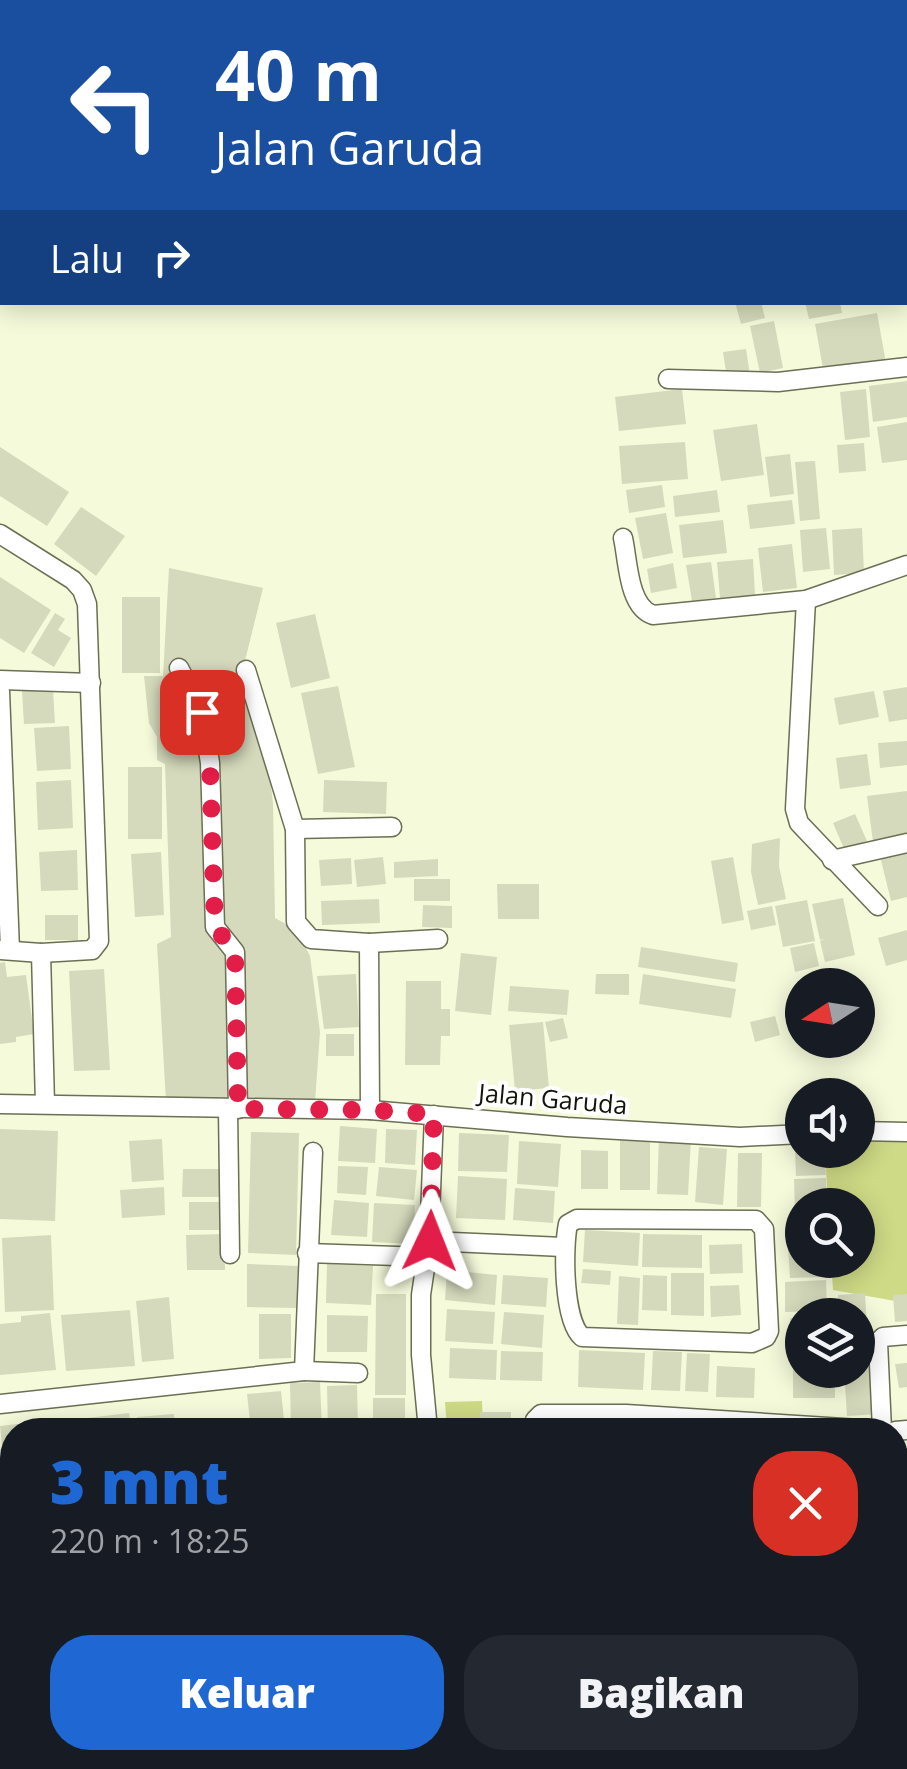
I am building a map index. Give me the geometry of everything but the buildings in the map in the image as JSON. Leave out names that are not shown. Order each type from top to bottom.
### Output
[{"type":"street","points":[[668,380],[778,382],[907,368]]},
{"type":"street","points":[[0,534],[73,580],[82,590],[90,618],[99,940],[92,950],[5,950],[0,691]]},
{"type":"street","points":[[623,538],[636,599],[642,610],[653,615],[806,600],[907,566]]},
{"type":"street","points":[[806,600],[795,808],[799,823],[878,906]]},
{"type":"street","points":[[179,668],[202,712],[210,763],[215,927],[235,952],[230,1254]]},
{"type":"street","points":[[246,670],[296,829],[299,928],[311,939],[369,943],[438,939]]},
{"type":"street","points":[[0,680],[91,682]]},
{"type":"street","points":[[296,829],[392,827]]},
{"type":"street","points":[[832,860],[907,844]]},
{"type":"street","points":[[369,943],[370,1110]]},
{"type":"street","points":[[41,953],[45,1104]]},
{"type":"street","name":"Jalan Garuda","points":[[0,1104],[370,1110],[567,1127],[740,1137],[785,1135]]},
{"type":"street","points":[[427,1418],[421,1295],[428,1249],[434,1114]]},
{"type":"street","points":[[875,1131],[907,1132]]},
{"type":"street","points":[[304,1371],[314,1152]]},
{"type":"street","points":[[576,1219],[756,1220],[764,1229],[770,1331],[766,1337],[752,1342],[582,1337],[573,1325],[563,1248],[568,1224],[576,1219]]},
{"type":"street","points":[[308,1253],[563,1248]]},
{"type":"street","points":[[870,1418],[878,1342],[882,1337],[907,1335]]},
{"type":"street","points":[[0,1404],[304,1371],[358,1374]]},
{"type":"street","points":[[537,1418],[541,1414],[584,1418]]},
{"type":"green space","points":[[875,1131],[907,1131],[907,1303],[833,1290],[832,1278],[875,1278],[875,1188],[827,1188],[826,1168],[875,1168]]},
{"type":"green space","points":[[482,1401],[483,1418],[446,1418],[445,1402]]},
{"type":"route","points":[[202,712],[210,763],[215,927],[235,952],[238,1109],[434,1114],[430,1241]]}]
